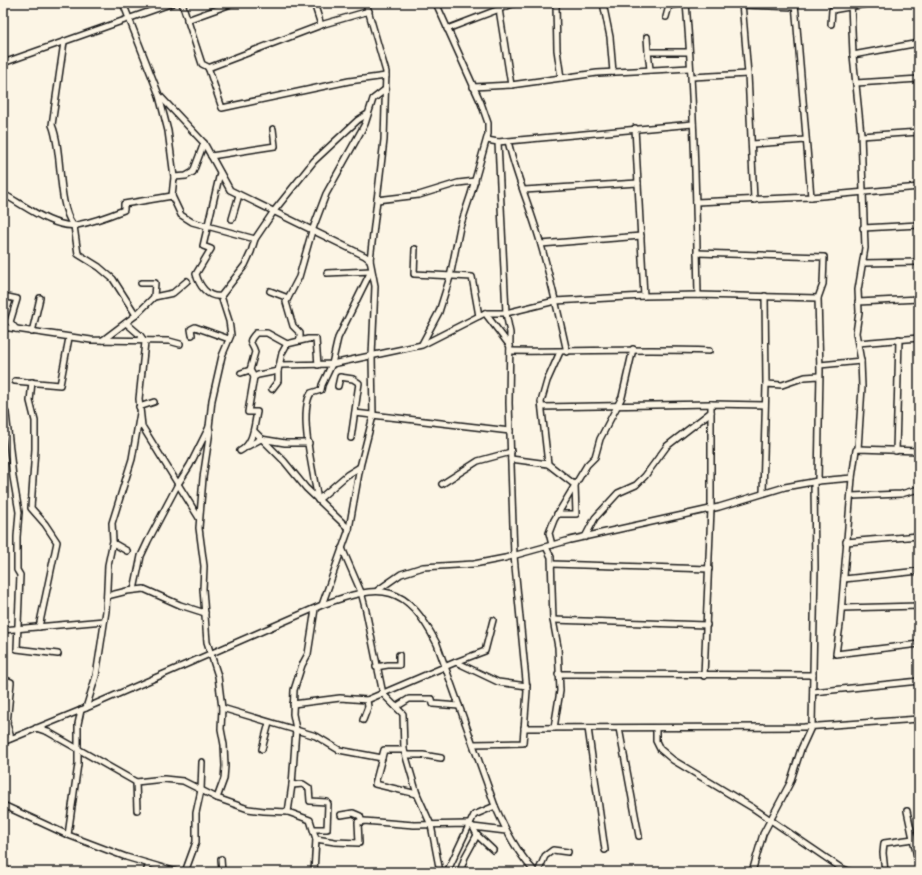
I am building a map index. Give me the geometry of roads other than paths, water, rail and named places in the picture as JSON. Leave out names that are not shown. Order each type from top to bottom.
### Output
[{"type":"main road","points":[[3,863],[6,872]]},
{"type":"street","points":[[123,3],[159,95],[168,131],[174,177],[172,196],[181,215],[192,222],[207,227],[255,239]]},
{"type":"street","points":[[3,63],[172,3]]},
{"type":"street","points":[[182,3],[202,64],[208,68],[222,108],[349,81],[386,76]]},
{"type":"street","points":[[187,20],[234,3]]},
{"type":"street","points":[[314,3],[321,25]]},
{"type":"street","points":[[322,605],[349,529],[360,467],[373,414],[372,356],[375,286],[370,260],[384,140],[386,76],[366,3]]},
{"type":"street","points":[[422,345],[439,312],[450,276],[460,227],[487,140],[488,123],[481,103],[436,3]]},
{"type":"street","points":[[447,29],[515,3]]},
{"type":"street","points":[[558,3],[556,6],[557,36],[561,78]]},
{"type":"street","points":[[603,3],[610,37],[613,72]]},
{"type":"street","points":[[666,17],[669,6],[683,3]]},
{"type":"street","points":[[686,3],[692,78],[698,295]]},
{"type":"street","points":[[831,24],[832,10],[851,5],[872,3]]},
{"type":"street","points":[[754,200],[748,74],[742,4],[795,5],[811,197]]},
{"type":"street","points":[[851,5],[853,55],[861,136],[863,228],[865,248],[858,302],[856,333],[861,361],[862,387],[858,449],[856,450],[852,478],[842,608],[836,654],[919,644]]},
{"type":"street","points":[[499,9],[511,85]]},
{"type":"street","points":[[208,68],[321,25],[369,10]]},
{"type":"street","points":[[647,38],[650,69]]},
{"type":"street","points":[[64,42],[52,125],[56,134],[63,192],[68,215],[74,225],[78,254],[99,267],[113,279],[136,316]]},
{"type":"street","points":[[853,55],[919,43]]},
{"type":"street","points":[[648,52],[689,52]]},
{"type":"street","points":[[473,87],[511,85],[613,72],[690,68]]},
{"type":"street","points":[[692,78],[748,74]]},
{"type":"street","points":[[856,82],[919,79]]},
{"type":"street","points":[[300,340],[300,333],[293,326],[286,302],[299,277],[312,231],[326,194],[365,124],[366,115],[373,99],[386,89]]},
{"type":"street","points":[[159,95],[204,143],[230,190],[366,256],[370,260]]},
{"type":"street","points":[[220,173],[203,246],[211,249],[196,274],[198,284],[215,297],[221,296],[245,265],[255,239],[274,211],[314,161],[358,120],[366,115]]},
{"type":"street","points":[[487,140],[498,142],[635,128],[693,124]]},
{"type":"street","points":[[211,156],[275,146],[273,128]]},
{"type":"street","points":[[635,128],[644,296]]},
{"type":"street","points":[[861,136],[919,132]]},
{"type":"street","points":[[752,144],[806,140]]},
{"type":"street","points":[[508,141],[514,166],[524,190],[541,244],[567,352]]},
{"type":"street","points":[[473,744],[523,743],[527,686],[516,596],[510,432],[510,333],[506,313],[498,142]]},
{"type":"street","points":[[174,177],[186,176],[193,172],[204,143]]},
{"type":"street","points":[[377,200],[419,195],[458,183],[475,181]]},
{"type":"street","points":[[524,190],[638,183]]},
{"type":"street","points":[[696,202],[811,197],[862,191],[919,187]]},
{"type":"street","points":[[3,194],[46,218],[74,225],[96,220],[124,210],[124,204],[172,196]]},
{"type":"street","points":[[232,219],[239,195]]},
{"type":"street","points":[[863,228],[919,225]]},
{"type":"street","points":[[541,244],[641,236]]},
{"type":"street","points":[[415,249],[414,274],[472,277],[478,316]]},
{"type":"street","points":[[697,253],[824,257],[823,284],[818,298],[820,376],[816,481],[812,725],[801,749],[790,783],[763,834],[752,872]]},
{"type":"street","points":[[863,263],[919,262]]},
{"type":"street","points":[[327,273],[372,271]]},
{"type":"street","points":[[318,500],[308,443],[306,421],[307,399],[311,393],[321,390],[332,364],[338,338],[372,271]]},
{"type":"street","points":[[102,340],[136,316],[154,297],[173,293],[187,281]]},
{"type":"street","points":[[141,283],[155,283],[154,297]]},
{"type":"street","points":[[270,291],[288,298]]},
{"type":"street","points":[[281,364],[332,364],[422,345],[485,313],[506,313],[555,301],[644,296],[698,295],[818,298]]},
{"type":"street","points":[[3,296],[17,299],[10,322],[16,329]]},
{"type":"street","points":[[217,798],[224,779],[225,766],[221,724],[222,708],[218,676],[207,642],[204,566],[199,518],[210,431],[209,427],[212,400],[222,356],[231,335],[231,329],[221,296]]},
{"type":"street","points":[[763,493],[766,384],[765,296]]},
{"type":"street","points":[[32,332],[40,298]]},
{"type":"street","points":[[858,302],[919,299]]},
{"type":"street","points":[[485,313],[510,349]]},
{"type":"street","points":[[68,835],[78,764],[78,724],[96,676],[104,621],[107,596],[108,565],[113,543],[112,523],[132,459],[140,410],[141,373],[145,342],[140,335],[126,323]]},
{"type":"street","points":[[3,327],[69,338],[145,342],[169,341],[180,344]]},
{"type":"street","points":[[192,336],[191,329],[195,327],[229,339]]},
{"type":"street","points":[[248,446],[254,431],[257,412],[248,412],[254,378],[250,370],[255,352],[250,341],[256,333],[267,333],[287,344]]},
{"type":"street","points":[[15,380],[60,385],[69,338]]},
{"type":"street","points":[[858,343],[919,338]]},
{"type":"street","points":[[272,389],[278,381],[278,371],[281,364],[282,352],[287,344],[300,340],[316,339],[318,364]]},
{"type":"street","points":[[896,451],[899,339]]},
{"type":"street","points":[[510,349],[560,352],[633,349],[708,352]]},
{"type":"street","points":[[552,545],[549,534],[557,514],[587,465],[595,457],[600,439],[618,406],[633,349]]},
{"type":"street","points":[[548,464],[542,407],[547,382],[560,352]]},
{"type":"street","points":[[820,365],[861,361]]},
{"type":"street","points":[[241,373],[250,370]]},
{"type":"street","points":[[254,378],[258,375],[278,371]]},
{"type":"street","points":[[766,384],[782,385],[805,377],[820,376]]},
{"type":"street","points":[[338,386],[340,377],[353,379],[359,383],[351,438]]},
{"type":"street","points":[[32,382],[30,401],[35,421],[36,449],[31,508],[45,524],[57,542],[39,627]]},
{"type":"street","points":[[140,410],[154,402]]},
{"type":"street","points":[[542,407],[711,404],[765,405]]},
{"type":"street","points":[[704,676],[711,509],[711,404]]},
{"type":"street","points":[[585,537],[595,518],[618,493],[636,485],[645,476],[667,446],[711,412],[718,404]]},
{"type":"street","points":[[140,410],[142,426],[187,496],[199,518]]},
{"type":"street","points":[[6,413],[13,478],[20,512],[17,536],[18,570],[20,575],[17,649],[58,654]]},
{"type":"street","points":[[355,413],[510,432]]},
{"type":"street","points":[[134,590],[144,551],[209,427]]},
{"type":"street","points":[[254,431],[318,500],[349,529]]},
{"type":"street","points":[[240,451],[261,439],[289,443],[308,443]]},
{"type":"street","points":[[858,449],[919,451]]},
{"type":"street","points":[[442,484],[478,461],[511,452]]},
{"type":"street","points":[[511,459],[548,464],[575,485]]},
{"type":"street","points":[[318,500],[347,475],[360,467]]},
{"type":"street","points":[[378,590],[401,574],[423,567],[474,564],[514,556],[585,537],[711,509],[785,487],[816,481],[852,478]]},
{"type":"street","points":[[557,514],[576,514],[575,485]]},
{"type":"street","points":[[851,496],[901,494],[919,489]]},
{"type":"street","points":[[846,542],[919,536]]},
{"type":"street","points":[[113,543],[127,551]]},
{"type":"street","points":[[546,547],[551,557],[552,564],[553,620],[558,647],[560,692],[554,728]]},
{"type":"street","points":[[342,548],[361,592],[383,694],[403,714],[405,753],[417,794],[431,825],[440,872]]},
{"type":"street","points":[[552,564],[709,569]]},
{"type":"street","points":[[844,579],[919,571]]},
{"type":"street","points":[[107,596],[144,589],[205,613]]},
{"type":"street","points":[[3,742],[84,709],[322,605],[361,592],[378,590],[398,597],[414,607],[426,622],[496,806],[506,831],[517,851],[536,872],[545,856],[553,850],[568,852]]},
{"type":"street","points":[[842,608],[919,606]]},
{"type":"street","points":[[288,812],[292,786],[296,729],[293,714],[294,690],[302,665],[308,654],[312,639],[315,608]]},
{"type":"street","points":[[293,704],[340,698],[368,700],[383,694],[444,666],[485,651],[493,620]]},
{"type":"street","points":[[553,620],[707,625]]},
{"type":"street","points":[[3,630],[104,621]]},
{"type":"street","points":[[376,667],[388,665],[399,666],[399,655]]},
{"type":"street","points":[[456,662],[498,682],[527,686]]},
{"type":"street","points":[[558,674],[704,676],[813,675]]},
{"type":"street","points":[[3,679],[11,682],[7,724],[11,738]]},
{"type":"street","points":[[813,692],[919,681]]},
{"type":"street","points":[[396,707],[409,699],[432,699],[433,704],[459,706]]},
{"type":"street","points":[[363,720],[368,707],[368,700]]},
{"type":"street","points":[[222,708],[316,736],[339,750],[382,758]]},
{"type":"street","points":[[524,728],[804,727],[812,725],[919,719]]},
{"type":"street","points":[[262,749],[269,722]]},
{"type":"street","points":[[36,728],[48,732],[136,782],[164,779],[183,781],[217,798],[248,809],[288,812],[310,820],[316,839],[314,872]]},
{"type":"street","points":[[588,728],[605,850]]},
{"type":"street","points":[[619,728],[639,836]]},
{"type":"street","points":[[656,728],[656,741],[660,749],[673,760],[718,785],[841,868],[851,872]]},
{"type":"street","points":[[417,794],[375,784],[386,749],[441,758]]},
{"type":"street","points":[[185,872],[196,842],[196,813],[201,790],[202,762]]},
{"type":"street","points":[[136,782],[137,810]]},
{"type":"street","points":[[292,786],[303,784],[309,788],[310,801],[328,804],[327,829],[314,829]]},
{"type":"street","points":[[3,805],[68,835],[126,857],[177,872]]},
{"type":"street","points":[[447,872],[471,825],[474,815],[496,806]]},
{"type":"street","points":[[907,811],[919,866]]},
{"type":"street","points":[[341,815],[353,813],[360,816],[362,822]]},
{"type":"street","points":[[316,839],[335,842],[359,843],[358,822],[471,825],[506,831]]},
{"type":"street","points":[[471,825],[477,835],[493,850]]},
{"type":"street","points":[[460,872],[465,857],[477,835]]},
{"type":"street","points":[[884,872],[884,843],[913,839]]},
{"type":"street","points":[[221,859],[222,872]]},
{"type":"street","points":[[146,872],[149,864]]}]
